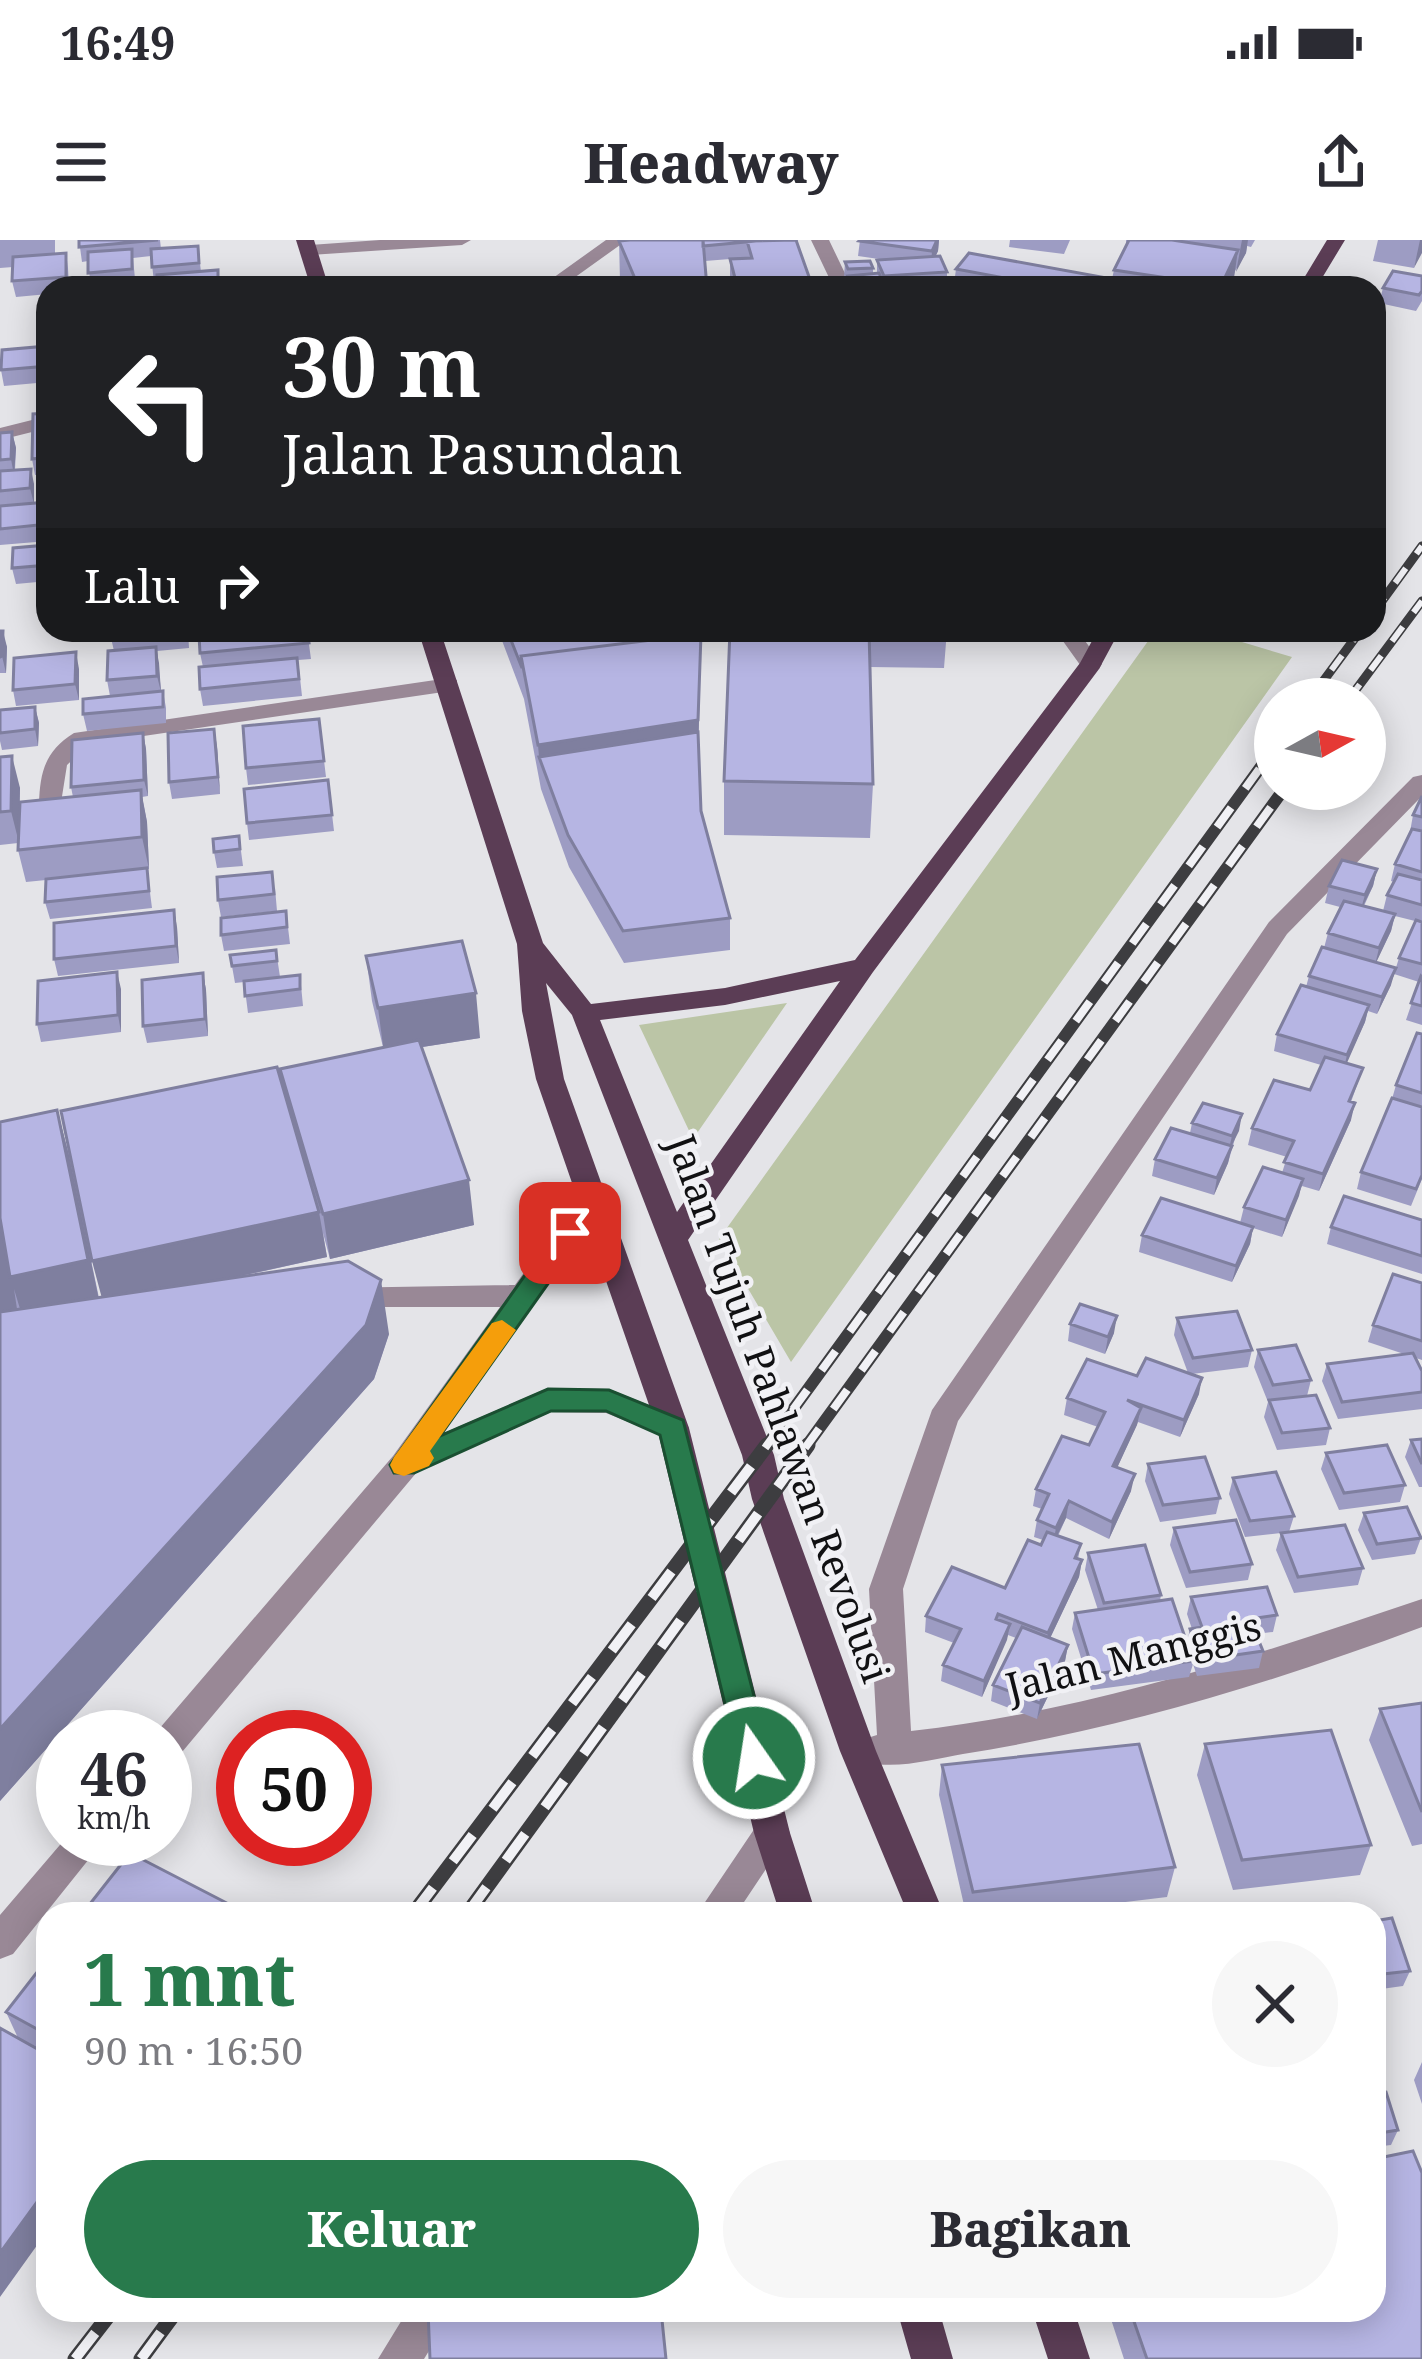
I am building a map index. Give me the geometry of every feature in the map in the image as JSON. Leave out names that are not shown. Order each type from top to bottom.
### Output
[{"type":"main road","points":[[1314,276],[1336,240]]},
{"type":"main road","points":[[308,245],[317,276]]},
{"type":"main road","name":"Jalan Tujuh Pahlawan Revolusi","points":[[433,642],[530,944],[536,1011],[550,1079],[673,1428],[772,1833],[793,1902]]},
{"type":"main road","points":[[674,1238],[864,967],[1102,642]]},
{"type":"main road","name":"Jalan Tujuh Pahlawan Revolusi","points":[[530,944],[584,1013],[758,1455],[768,1499],[858,1751],[921,1902]]},
{"type":"main road","points":[[584,1013],[682,1006],[776,991],[864,967]]},
{"type":"main road","points":[[921,2322],[932,2359]]},
{"type":"main road","points":[[1057,2322],[1069,2359]]},
{"type":"street","points":[[308,245],[462,240]]},
{"type":"street","points":[[566,276],[618,240]]},
{"type":"street","points":[[820,240],[837,276]]},
{"type":"street","points":[[0,434],[36,425]]},
{"type":"street","points":[[1074,642],[1090,664]]},
{"type":"street","points":[[51,804],[52,764],[61,749],[82,738],[449,685]]},
{"type":"street","points":[[895,1748],[886,1589],[943,1418],[1278,928],[1422,782]]},
{"type":"street","points":[[192,1715],[404,1465],[591,1202]]},
{"type":"street","points":[[311,1299],[428,1293],[527,1296]]},
{"type":"street","points":[[404,1465],[548,1400],[609,1401],[673,1428]]},
{"type":"street","name":"Jalan Manggis","points":[[858,1751],[1004,1731],[1196,1689],[1422,1613]]},
{"type":"street","points":[[723,1902],[772,1833]]},
{"type":"street","points":[[0,1942],[64,1866]]},
{"type":"street","points":[[399,2359],[425,2322]]},
{"type":"green space","points":[[1147,642],[1242,642],[1292,657],[1277,678],[1254,678],[1254,710],[791,1362],[719,1239]]},
{"type":"green space","points":[[787,1003],[693,1139],[639,1025]]},
{"type":"building","points":[[79,240],[158,240],[79,247]]},
{"type":"building","points":[[703,240],[706,276],[634,276],[619,241]]},
{"type":"building","points":[[703,240],[766,240],[703,246]]},
{"type":"building","points":[[796,240],[809,276],[734,276],[730,259],[752,258],[747,241]]},
{"type":"building","points":[[860,240],[937,240],[932,251]]},
{"type":"building","points":[[1129,240],[1172,240],[1238,250],[1226,276],[1154,276],[1114,270]]},
{"type":"building","points":[[198,246],[199,263],[152,267],[151,249]]},
{"type":"building","points":[[132,249],[132,269],[88,273],[88,252]]},
{"type":"building","points":[[66,253],[66,276],[12,281],[13,257]]},
{"type":"building","points":[[969,253],[1096,276],[994,276],[956,269]]},
{"type":"building","points":[[940,256],[947,272],[884,276],[877,260]]},
{"type":"building","points":[[870,261],[873,268],[848,269],[845,262]]},
{"type":"building","points":[[218,270],[218,276],[157,275]]},
{"type":"building","points":[[1393,271],[1422,276],[1422,291],[1419,295],[1386,289]]},
{"type":"building","points":[[36,347],[36,367],[1,370],[2,350]]},
{"type":"building","points":[[33,414],[36,458],[32,459]]},
{"type":"building","points":[[12,432],[11,459],[0,460],[0,433]]},
{"type":"building","points":[[31,469],[30,488],[0,491],[0,471]]},
{"type":"building","points":[[36,503],[36,525],[0,529],[0,506]]},
{"type":"building","points":[[36,546],[36,566],[12,568],[13,548]]},
{"type":"building","points":[[199,642],[309,643],[200,653]]},
{"type":"building","points":[[512,642],[636,642],[521,656],[522,668]]},
{"type":"building","points":[[636,642],[701,642],[698,720],[538,745],[521,656]]},
{"type":"building","points":[[730,642],[869,642],[873,784],[724,781]]},
{"type":"building","points":[[156,647],[157,676],[107,680],[108,651]]},
{"type":"building","points":[[76,652],[75,684],[13,690],[14,658]]},
{"type":"building","points":[[297,658],[299,679],[200,689],[199,667]]},
{"type":"building","points":[[163,691],[163,707],[83,714],[83,699]]},
{"type":"building","points":[[35,707],[35,729],[0,733],[0,710]]},
{"type":"building","points":[[319,719],[324,761],[246,768],[243,726]]},
{"type":"building","points":[[214,729],[218,777],[169,782],[168,733]]},
{"type":"building","points":[[698,732],[701,811],[730,918],[623,931],[568,835],[539,757]]},
{"type":"building","points":[[143,733],[144,780],[71,787],[72,740]]},
{"type":"building","points":[[12,756],[11,811],[0,812],[0,757]]},
{"type":"building","points":[[328,780],[332,815],[247,823],[244,789]]},
{"type":"building","points":[[141,790],[142,837],[18,850],[20,802]]},
{"type":"building","points":[[1422,796],[1422,817],[1413,815]]},
{"type":"building","points":[[1412,829],[1422,831],[1422,872],[1395,864]]},
{"type":"building","points":[[239,836],[240,849],[214,852],[213,839]]},
{"type":"building","points":[[1342,860],[1377,869],[1365,895],[1329,886]]},
{"type":"building","points":[[147,868],[149,891],[45,902],[46,879]]},
{"type":"building","points":[[272,872],[274,894],[218,900],[217,877]]},
{"type":"building","points":[[1398,874],[1422,880],[1422,905],[1387,895]]},
{"type":"building","points":[[1344,901],[1395,914],[1379,948],[1328,933]]},
{"type":"building","points":[[174,910],[176,946],[54,959],[54,923]]},
{"type":"building","points":[[286,911],[287,927],[221,935],[221,918]]},
{"type":"building","points":[[1416,920],[1422,922],[1422,964],[1399,958]]},
{"type":"building","points":[[462,941],[476,993],[378,1008],[366,956]]},
{"type":"building","points":[[1322,947],[1396,968],[1382,997],[1309,976]]},
{"type":"building","points":[[276,950],[277,961],[232,966],[230,955]]},
{"type":"building","points":[[117,972],[118,1015],[37,1024],[38,981]]},
{"type":"building","points":[[203,973],[205,1019],[143,1026],[142,980]]},
{"type":"building","points":[[300,975],[300,989],[245,996],[244,981]]},
{"type":"building","points":[[1422,977],[1422,1006],[1411,1003]]},
{"type":"building","points":[[1301,985],[1369,1005],[1347,1055],[1277,1034]]},
{"type":"building","points":[[1417,1033],[1422,1034],[1422,1093],[1396,1085]]},
{"type":"building","points":[[419,1040],[469,1180],[323,1214],[280,1069]]},
{"type":"building","points":[[1325,1057],[1363,1068],[1349,1101],[1355,1103],[1323,1174],[1284,1162],[1294,1141],[1252,1128],[1274,1080],[1310,1090]]},
{"type":"building","points":[[277,1067],[319,1212],[92,1261],[61,1111]]},
{"type":"building","points":[[1392,1098],[1422,1107],[1422,1175],[1416,1189],[1361,1172]]},
{"type":"building","points":[[1203,1103],[1242,1114],[1232,1136],[1192,1123]]},
{"type":"building","points":[[57,1110],[88,1260],[10,1277],[0,1218],[0,1122]]},
{"type":"building","points":[[1171,1128],[1232,1146],[1217,1178],[1155,1159]]},
{"type":"building","points":[[1263,1167],[1303,1179],[1286,1220],[1244,1207]]},
{"type":"building","points":[[1344,1196],[1422,1220],[1422,1256],[1331,1227]]},
{"type":"building","points":[[1161,1198],[1253,1227],[1236,1266],[1142,1235]]},
{"type":"building","points":[[348,1261],[381,1280],[366,1325],[0,1729],[0,1312]]},
{"type":"building","points":[[1393,1274],[1422,1283],[1422,1341],[1373,1325]]},
{"type":"building","points":[[1080,1304],[1117,1316],[1108,1337],[1070,1324]]},
{"type":"building","points":[[1237,1311],[1252,1350],[1193,1358],[1177,1318]]},
{"type":"building","points":[[1296,1345],[1311,1380],[1273,1385],[1258,1350]]},
{"type":"building","points":[[1413,1353],[1422,1371],[1422,1392],[1342,1402],[1327,1364]]},
{"type":"building","points":[[1146,1358],[1202,1378],[1184,1420],[1127,1400],[1141,1408],[1113,1466],[1135,1474],[1112,1522],[1069,1501],[1056,1528],[1037,1520],[1049,1494],[1036,1489],[1062,1436],[1089,1445],[1105,1412],[1067,1398],[1087,1359],[1137,1376]]},
{"type":"building","points":[[1316,1395],[1330,1428],[1282,1433],[1269,1400]]},
{"type":"building","points":[[1422,1439],[1422,1464],[1411,1440]]},
{"type":"building","points":[[1387,1445],[1405,1485],[1344,1493],[1326,1453]]},
{"type":"building","points":[[1205,1457],[1220,1498],[1163,1505],[1148,1464]]},
{"type":"building","points":[[1276,1472],[1294,1516],[1250,1521],[1233,1478]]},
{"type":"building","points":[[1407,1507],[1421,1538],[1377,1544],[1364,1513]]},
{"type":"building","points":[[1236,1520],[1252,1564],[1190,1572],[1174,1528]]},
{"type":"building","points":[[1345,1525],[1363,1568],[1298,1577],[1281,1533]]},
{"type":"building","points":[[1047,1532],[1081,1544],[1075,1558],[1082,1560],[1048,1633],[998,1614],[996,1619],[1010,1624],[984,1681],[943,1665],[961,1629],[926,1616],[952,1567],[1005,1588],[1028,1540],[1041,1545]]},
{"type":"building","points":[[1145,1545],[1161,1595],[1104,1603],[1088,1553]]},
{"type":"building","points":[[1267,1587],[1277,1615],[1250,1619],[1263,1651],[1201,1660],[1190,1629],[1202,1627],[1191,1597]]},
{"type":"building","points":[[1172,1599],[1193,1661],[1094,1674],[1075,1613]]},
{"type":"building","points":[[1022,1627],[1068,1645],[1040,1703],[993,1685]]},
{"type":"building","points":[[1422,1703],[1422,1812],[1380,1709]]},
{"type":"building","points":[[1331,1730],[1371,1845],[1242,1860],[1205,1744]]},
{"type":"building","points":[[1139,1744],[1175,1867],[973,1892],[942,1765]]},
{"type":"building","points":[[120,1866],[155,1866],[225,1902],[91,1902]]},
{"type":"building","points":[[1392,1918],[1410,1971],[1386,1974],[1386,1919]]},
{"type":"building","points":[[36,1973],[36,2028],[6,2012]]},
{"type":"building","points":[[0,2028],[36,2048],[36,2204],[0,2253]]},
{"type":"building","points":[[1386,2092],[1398,2130],[1386,2132]]},
{"type":"building","points":[[1413,2151],[1422,2173],[1422,2359],[1147,2359],[1134,2322],[1386,2322],[1386,2157]]},
{"type":"building","points":[[428,2322],[662,2322],[666,2359],[430,2359]]},
{"type":"railway","points":[[1386,596],[1422,546]]},
{"type":"railway","points":[[1365,678],[1422,601]]},
{"type":"railway","points":[[1326,678],[1352,642]]},
{"type":"railway","points":[[765,1448],[1254,776]]},
{"type":"railway","points":[[805,1448],[1269,810]]},
{"type":"railway","points":[[422,1902],[767,1445]]},
{"type":"railway","points":[[476,1902],[808,1445]]},
{"type":"railway","points":[[75,2359],[104,2322]]},
{"type":"railway","points":[[141,2359],[168,2322]]},
{"type":"slow traffic","points":[[419,1458],[404,1465],[502,1330]]},
{"type":"route","points":[[570,1233],[404,1465],[548,1400],[609,1401],[673,1428],[754,1758]]}]
